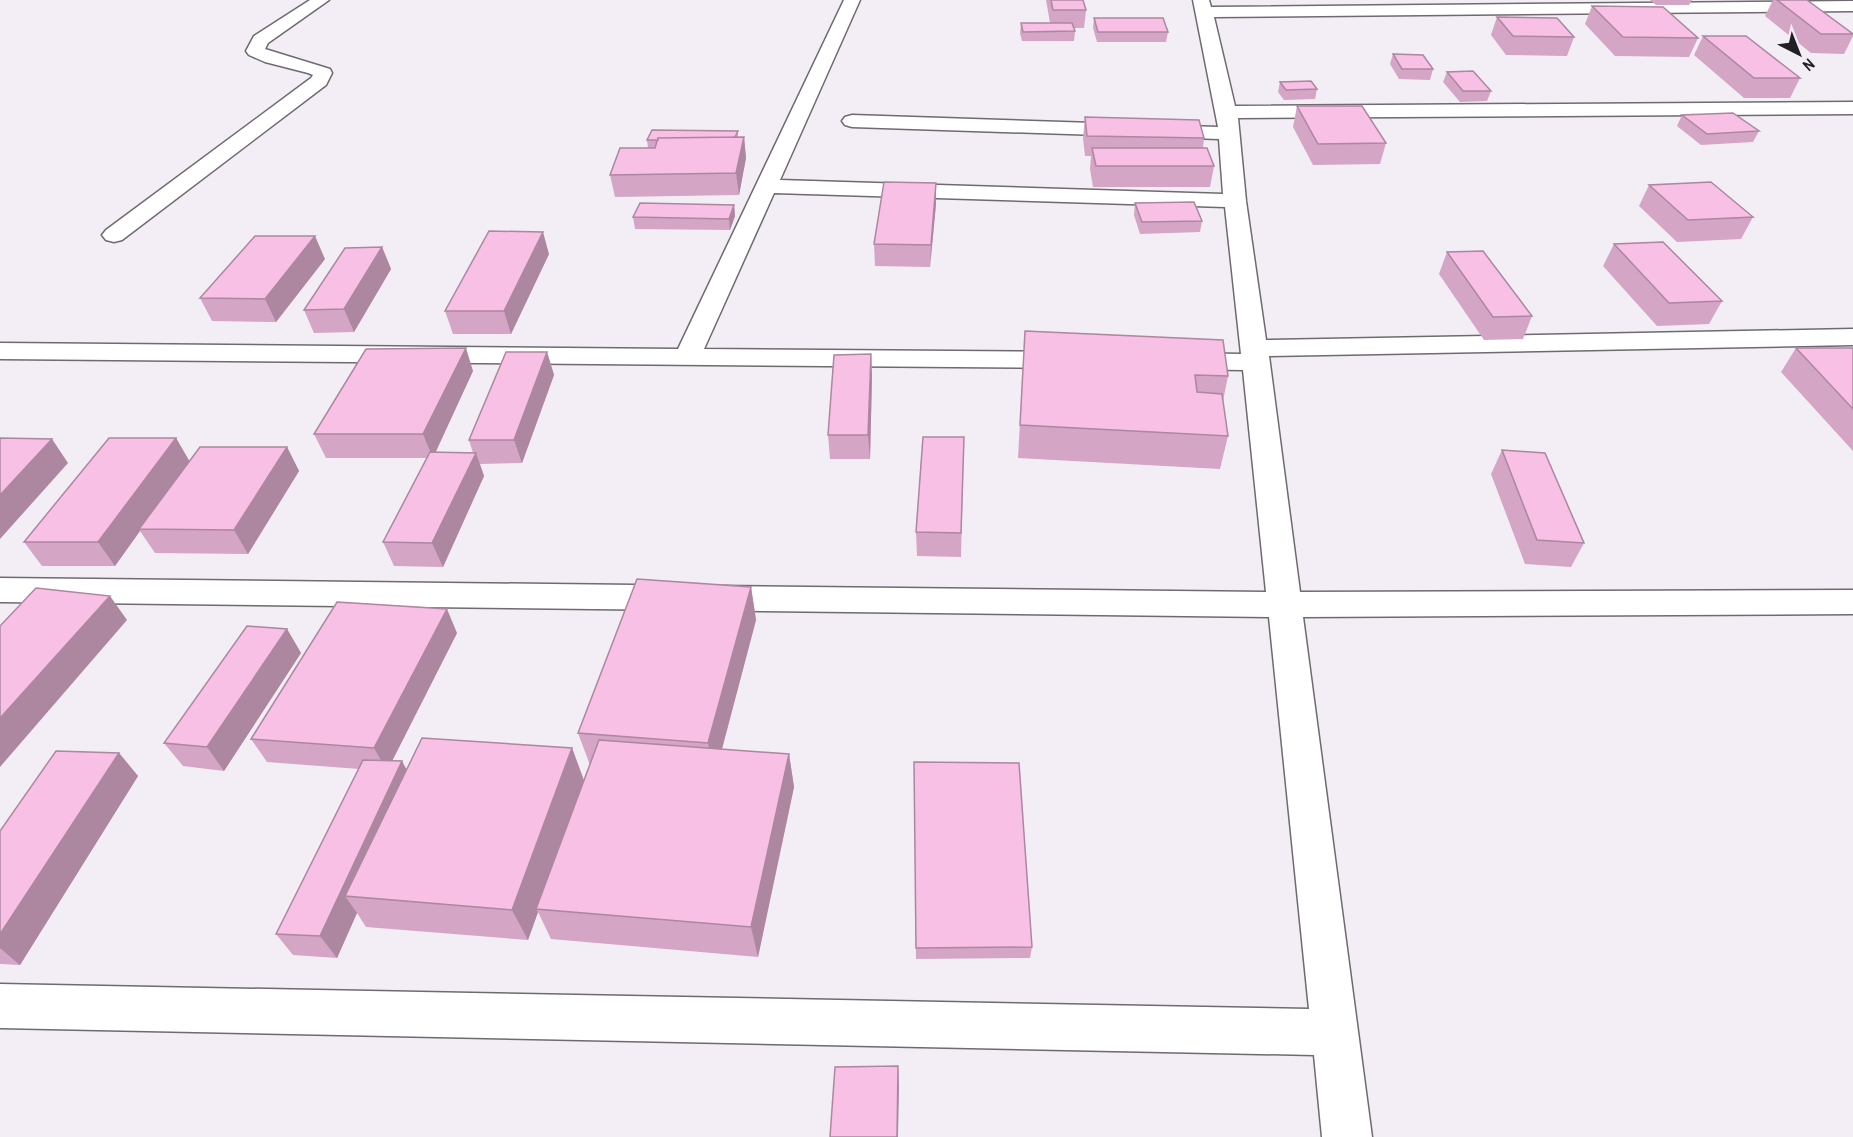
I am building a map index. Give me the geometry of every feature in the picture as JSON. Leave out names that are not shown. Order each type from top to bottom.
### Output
[{"type":"street","points":[[114,235],[319,81],[323,73],[315,68],[268,59],[255,51],[260,40],[321,0]]},
{"type":"street","points":[[687,357],[852,0]]},
{"type":"street","points":[[1347,1137],[1235,201],[1228,122],[1202,6],[1853,6]]},
{"type":"street","points":[[852,121],[1228,122],[1853,108]]},
{"type":"street","points":[[765,186],[1235,201]]},
{"type":"street","points":[[1149,361],[1255,355],[1853,337]]},
{"type":"street","points":[[0,351],[1090,360]]},
{"type":"street","points":[[0,590],[1284,605],[1853,602]]},
{"type":"street","points":[[0,1006],[1334,1032]]},
{"type":"building","points":[[1051,0],[1083,0],[1086,10],[1053,10]]},
{"type":"building","points":[[1777,0],[1807,0],[1853,34],[1821,34]]},
{"type":"building","points":[[1592,6],[1663,7],[1698,38],[1623,37]]},
{"type":"building","points":[[1497,17],[1557,18],[1574,37],[1513,36]]},
{"type":"building","points":[[1094,18],[1163,18],[1168,32],[1098,32]]},
{"type":"building","points":[[1021,23],[1072,23],[1075,31],[1023,32]]},
{"type":"building","points":[[1703,36],[1746,36],[1800,78],[1754,78]]},
{"type":"building","points":[[1393,54],[1423,55],[1433,69],[1402,69]]},
{"type":"building","points":[[1473,71],[1491,91],[1463,91],[1447,72]]},
{"type":"building","points":[[1311,81],[1317,89],[1286,90],[1280,82]]},
{"type":"building","points":[[1297,106],[1362,106],[1386,143],[1318,144]]},
{"type":"building","points":[[1733,113],[1759,131],[1707,134],[1682,115]]},
{"type":"building","points":[[1085,117],[1199,120],[1204,138],[1087,136]]},
{"type":"building","points":[[652,130],[738,131],[735,137],[647,140]]},
{"type":"building","points":[[744,137],[736,173],[610,175],[620,148],[655,148],[658,138]]},
{"type":"building","points":[[1092,148],[1207,148],[1214,166],[1096,166]]},
{"type":"building","points":[[884,182],[936,183],[931,245],[874,244]]},
{"type":"building","points":[[1711,182],[1753,217],[1688,220],[1649,185]]},
{"type":"building","points":[[1194,202],[1202,221],[1142,222],[1135,203]]},
{"type":"building","points":[[640,203],[734,205],[729,219],[633,217]]},
{"type":"building","points":[[489,231],[543,232],[504,311],[445,311]]},
{"type":"building","points":[[255,236],[315,236],[265,299],[200,298]]},
{"type":"building","points":[[1663,242],[1722,301],[1669,303],[1614,244]]},
{"type":"building","points":[[382,247],[344,309],[304,310],[345,248]]},
{"type":"building","points":[[1483,251],[1532,316],[1493,317],[1447,252]]},
{"type":"building","points":[[1025,331],[1223,340],[1228,376],[1195,375],[1197,392],[1222,394],[1228,436],[1020,425]]},
{"type":"building","points":[[466,348],[423,434],[314,434],[366,349]]},
{"type":"building","points":[[1796,348],[1853,348],[1853,409]]},
{"type":"building","points":[[506,352],[547,352],[514,440],[469,440]]},
{"type":"building","points":[[871,354],[868,435],[828,435],[834,355]]},
{"type":"building","points":[[923,437],[964,437],[961,533],[916,532]]},
{"type":"building","points":[[0,438],[52,439],[0,495]]},
{"type":"building","points":[[109,438],[176,438],[98,542],[24,542]]},
{"type":"building","points":[[200,447],[287,447],[234,530],[139,529]]},
{"type":"building","points":[[1502,450],[1545,453],[1584,543],[1537,540]]},
{"type":"building","points":[[430,452],[476,453],[432,543],[383,542]]},
{"type":"building","points":[[637,579],[751,587],[708,743],[578,733]]},
{"type":"building","points":[[36,588],[110,596],[0,718],[0,626]]},
{"type":"building","points":[[337,602],[447,609],[374,748],[251,739]]},
{"type":"building","points":[[247,626],[287,629],[207,747],[164,743]]},
{"type":"building","points":[[422,738],[572,748],[512,910],[345,896]]},
{"type":"building","points":[[599,740],[789,754],[751,927],[536,909]]},
{"type":"building","points":[[56,751],[119,753],[0,934],[0,831]]},
{"type":"building","points":[[363,760],[402,761],[320,936],[276,934]]},
{"type":"building","points":[[914,762],[1019,763],[1032,947],[916,948]]},
{"type":"building","points":[[898,1066],[897,1137],[830,1137],[835,1067]]}]
